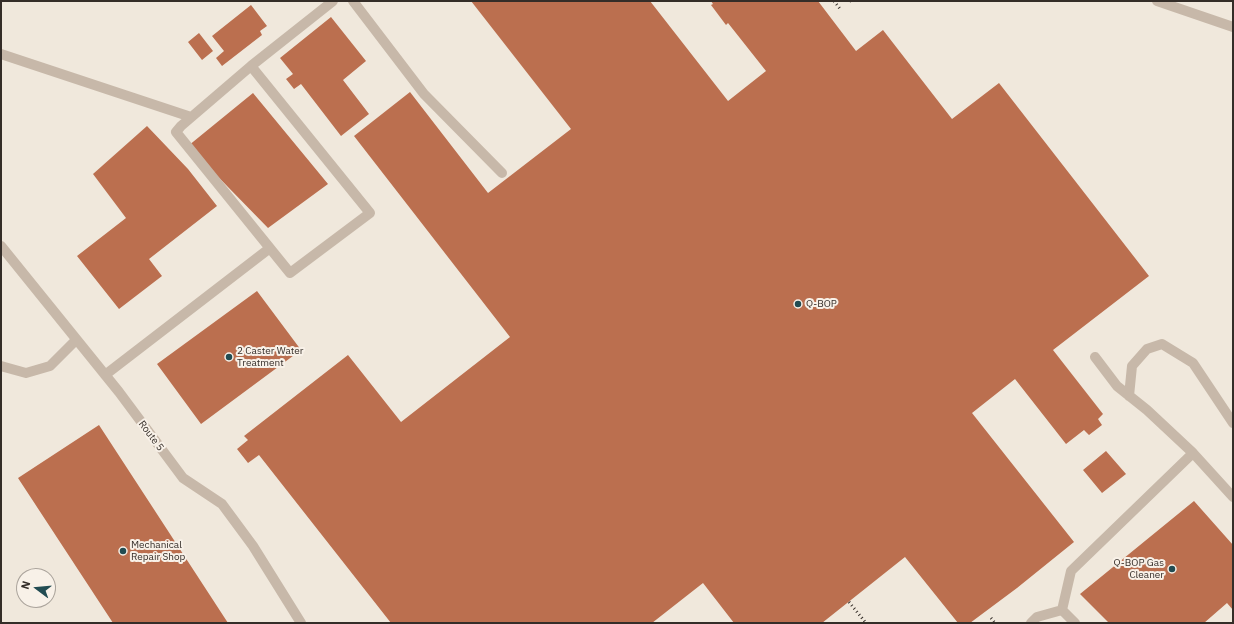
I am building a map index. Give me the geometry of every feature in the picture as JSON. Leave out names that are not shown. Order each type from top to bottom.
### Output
[{"type":"street","points":[[251,66],[370,213],[290,273],[176,132],[191,117],[251,66],[333,1]]},
{"type":"street","points":[[353,1],[424,94],[502,173]]},
{"type":"street","points":[[1157,1],[1233,27]]},
{"type":"street","points":[[1,54],[191,117]]},
{"type":"street","name":"Route 5","points":[[1,246],[105,375],[183,478],[222,504],[253,546],[301,623]]},
{"type":"street","points":[[105,375],[270,248]]},
{"type":"street","points":[[1,366],[26,373],[50,366],[76,340]]},
{"type":"street","points":[[1129,396],[1132,366],[1147,349],[1162,344],[1193,363],[1233,423]]},
{"type":"street","points":[[1095,357],[1117,386],[1147,410],[1193,453],[1233,497]]},
{"type":"street","points":[[1062,610],[1071,571],[1193,453]]},
{"type":"street","points":[[1031,623],[1037,617],[1062,610]]},
{"type":"street","points":[[1062,610],[1075,623]]},
{"type":"building","name":"Q-BOP","points":[[471,1],[650,1],[728,101],[766,71],[728,23],[726,25],[711,5],[713,4],[711,1],[818,1],[856,51],[883,30],[952,119],[999,83],[1149,276],[1053,350],[1103,414],[1098,419],[1102,425],[1089,435],[1084,430],[1066,444],[1015,379],[972,413],[1074,542],[1017,588],[970,623],[958,623],[905,557],[822,623],[734,623],[703,583],[652,623],[391,623],[259,455],[248,463],[237,449],[248,440],[244,436],[348,355],[401,422],[510,337],[354,136],[410,92],[488,193],[571,129]]},
{"type":"building","points":[[251,5],[267,26],[260,31],[262,35],[222,66],[216,58],[224,51],[212,36]]},
{"type":"building","points":[[331,17],[366,61],[343,80],[369,114],[341,136],[301,84],[294,89],[286,79],[293,74],[280,58]]},
{"type":"building","points":[[199,33],[213,51],[202,60],[188,42]]},
{"type":"building","points":[[253,93],[328,184],[268,228],[188,146]]},
{"type":"building","points":[[147,126],[188,169],[217,206],[149,259],[162,276],[119,309],[77,256],[126,218],[93,174]]},
{"type":"building","name":"2 Caster Water Treatment","points":[[257,291],[301,350],[201,424],[157,364]]},
{"type":"building","name":"Mechanical Repair Shop","points":[[99,425],[228,623],[113,623],[18,478]]},
{"type":"building","points":[[1106,451],[1126,474],[1102,493],[1083,470]]},
{"type":"building","name":"Q-BOP Gas Cleaner","points":[[1194,501],[1233,545],[1233,610],[1227,603],[1204,623],[1109,623],[1080,594]]},
{"type":"railway","points":[[834,1],[841,10]]},
{"type":"railway","points":[[849,602],[866,623]]},
{"type":"railway","points":[[991,618],[995,623]]},
{"type":"place","name":"Q-BOP","points":[[798,304]]},
{"type":"place","name":"2 Caster Water Treatment","points":[[229,357]]},
{"type":"place","name":"Mechanical Repair Shop","points":[[123,551]]},
{"type":"place","name":"Q-BOP Gas Cleaner","points":[[1172,569]]}]
